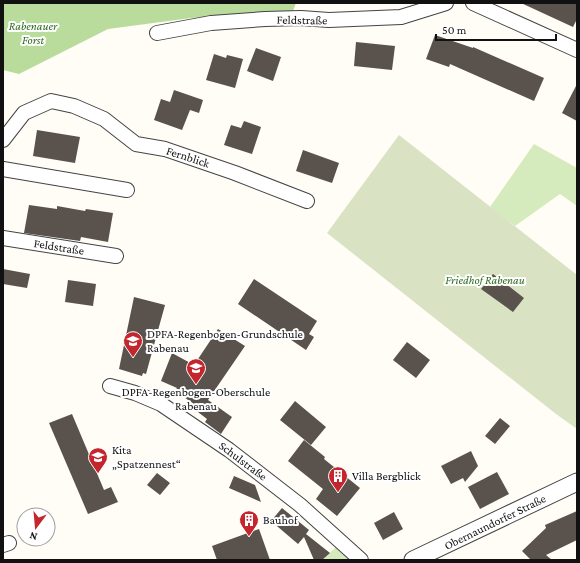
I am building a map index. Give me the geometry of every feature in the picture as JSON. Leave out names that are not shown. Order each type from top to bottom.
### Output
[{"type":"street","name":"Feldstraße","points":[[157,32],[211,23],[265,19],[301,18],[329,20],[402,17],[446,3]]},
{"type":"street","points":[[473,3],[577,50]]},
{"type":"street","name":"Fernblick","points":[[3,140],[24,113],[51,101],[74,106],[104,119],[136,144],[172,151],[255,180],[307,201]]},
{"type":"street","points":[[3,169],[127,190]]},
{"type":"street","name":"Feldstraße","points":[[3,238],[116,256]]},
{"type":"street","name":"Schulstraße","points":[[110,386],[135,393],[161,404],[229,450],[300,505],[361,560]]},
{"type":"street","name":"Obernaundorfer Straße","points":[[425,558],[577,482]]},
{"type":"green space","name":"Rabenauer Forst","points":[[3,3],[296,3],[293,11],[191,18],[108,29],[19,74],[3,70]]},
{"type":"green space","name":"Friedhof Rabenau","points":[[399,135],[577,275],[577,429],[327,233]]},
{"type":"green space","points":[[534,144],[577,168],[577,206],[560,194],[515,226],[490,207]]},
{"type":"green space","points":[[336,547],[351,560],[322,560]]},
{"type":"building","points":[[521,3],[577,3],[577,19],[573,27]]},
{"type":"building","points":[[435,35],[473,47],[544,78],[534,101],[450,64],[449,67],[426,59]]},
{"type":"building","points":[[356,42],[395,46],[392,70],[354,66]]},
{"type":"building","points":[[256,48],[281,57],[273,81],[247,71]]},
{"type":"building","points":[[214,54],[226,58],[227,55],[243,59],[235,88],[206,80]]},
{"type":"building","points":[[577,84],[577,121],[562,113]]},
{"type":"building","points":[[174,90],[203,100],[199,113],[190,110],[182,130],[154,120],[161,99],[170,102]]},
{"type":"building","points":[[244,121],[261,127],[252,154],[224,145],[231,125],[241,128]]},
{"type":"building","points":[[37,130],[80,137],[75,163],[33,156]]},
{"type":"building","points":[[303,150],[339,163],[332,183],[296,171]]},
{"type":"building","points":[[29,205],[57,209],[57,206],[85,211],[86,209],[113,213],[108,242],[81,237],[80,241],[24,233]]},
{"type":"building","points":[[3,269],[30,274],[27,288],[3,284]]},
{"type":"building","points":[[493,274],[524,298],[513,312],[481,289]]},
{"type":"building","points":[[254,279],[317,321],[309,334],[314,337],[306,350],[238,304]]},
{"type":"building","points":[[68,280],[96,284],[93,306],[65,302]]},
{"type":"building","points":[[134,297],[165,305],[146,374],[143,373],[142,376],[119,369]]},
{"type":"building","points":[[218,329],[245,346],[208,400],[232,417],[221,434],[205,422],[207,419],[194,409],[197,406],[175,391],[177,388],[161,381],[172,353],[194,365]]},
{"type":"building","points":[[407,342],[430,360],[416,378],[393,360]]},
{"type":"building","points":[[295,401],[326,427],[311,445],[280,420]]},
{"type":"building","points":[[72,414],[104,490],[111,487],[118,502],[88,514],[49,423]]},
{"type":"building","points":[[500,418],[510,426],[495,444],[485,436]]},
{"type":"building","points":[[304,440],[325,457],[324,459],[360,488],[337,516],[316,499],[323,489],[288,461]]},
{"type":"building","points":[[471,451],[478,466],[465,482],[463,478],[451,484],[441,466]]},
{"type":"building","points":[[497,472],[509,494],[480,509],[468,487]]},
{"type":"building","points":[[157,473],[170,483],[160,495],[147,485]]},
{"type":"building","points":[[234,476],[255,485],[261,502],[229,488]]},
{"type":"building","points":[[282,508],[309,530],[306,534],[330,553],[322,560],[314,560],[304,537],[298,544],[271,521]]},
{"type":"building","points":[[577,511],[577,540],[546,555],[552,560],[531,560],[522,551],[546,528],[545,525]]},
{"type":"building","points":[[394,512],[403,529],[383,540],[374,523]]},
{"type":"building","name":"Bauhof","points":[[259,529],[270,560],[217,560],[212,546]]},
{"type":"place","name":"DPFA-Regenbogen-Grundschule Rabenau","points":[[133,358]]},
{"type":"place","name":"DPFA-Regenbogen-Oberschule Rabenau","points":[[196,385]]},
{"type":"place","name":"Kita „Spatzennest“","points":[[98,474]]},
{"type":"place","name":"Villa Bergblick","points":[[338,493]]},
{"type":"place","name":"Bauhof","points":[[249,537]]}]
